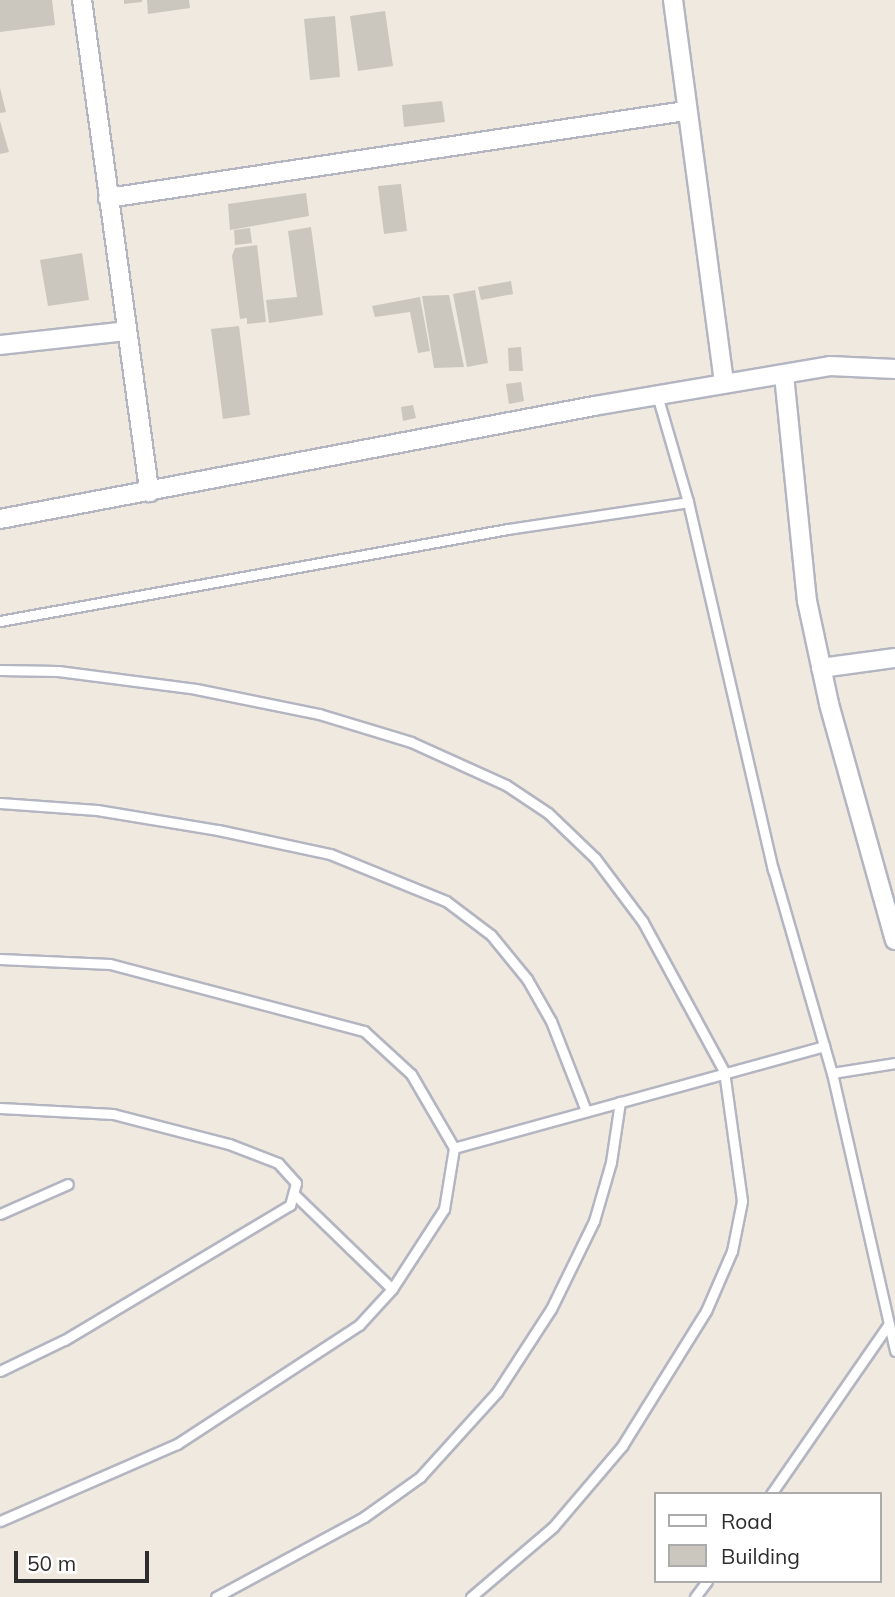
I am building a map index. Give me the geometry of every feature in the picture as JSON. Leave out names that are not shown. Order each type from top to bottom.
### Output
[{"type":"street","points":[[82,0],[149,492]]},
{"type":"street","points":[[673,0],[685,111],[724,384]]},
{"type":"street","points":[[108,198],[685,111]]},
{"type":"street","points":[[0,345],[126,331]]},
{"type":"street","points":[[0,519],[830,366],[895,369]]},
{"type":"street","points":[[784,375],[807,601],[821,668],[895,940]]},
{"type":"street","points":[[821,668],[895,659]]},
{"type":"lane","points":[[657,396],[688,502],[773,869],[832,1073],[895,1351]]},
{"type":"lane","points":[[0,621],[508,529],[688,502]]},
{"type":"lane","points":[[0,670],[58,671],[182,687],[319,714],[411,742],[506,785],[548,813],[595,858],[643,922],[724,1072],[742,1201],[732,1251],[706,1311],[622,1446],[553,1527],[471,1597]]},
{"type":"lane","points":[[0,803],[97,810],[231,833],[330,854],[446,901],[491,935],[527,979],[551,1021],[586,1111]]},
{"type":"lane","points":[[0,958],[110,964],[364,1031],[411,1074],[454,1148],[444,1209],[392,1289],[359,1325],[177,1444],[0,1521]]},
{"type":"lane","points":[[454,1148],[824,1046]]},
{"type":"lane","points":[[832,1073],[895,1063]]},
{"type":"lane","points":[[216,1597],[363,1517],[420,1477],[497,1392],[551,1309],[594,1221],[611,1162],[620,1102]]},
{"type":"lane","points":[[0,1108],[113,1114],[229,1144],[278,1163],[296,1183],[295,1195],[290,1205],[64,1340],[0,1371]]},
{"type":"lane","points":[[0,1214],[68,1184]]},
{"type":"lane","points":[[295,1195],[392,1289]]},
{"type":"lane","points":[[772,1492],[888,1325]]},
{"type":"building","points":[[0,0],[52,0],[55,25],[0,32]]},
{"type":"building","points":[[124,0],[142,0],[142,2],[124,4]]},
{"type":"building","points":[[147,0],[189,0],[190,8],[148,14]]},
{"type":"building","points":[[385,11],[393,66],[358,71],[350,16]]},
{"type":"building","points":[[335,16],[340,77],[310,80],[304,19]]},
{"type":"building","points":[[0,88],[6,112],[0,113]]},
{"type":"building","points":[[442,101],[445,122],[404,127],[402,105]]},
{"type":"building","points":[[0,121],[9,152],[0,154]]},
{"type":"building","points":[[401,184],[407,231],[384,234],[378,186]]},
{"type":"building","points":[[306,193],[309,216],[230,230],[228,204]]},
{"type":"building","points":[[311,227],[323,315],[269,323],[266,300],[297,297],[288,231]]},
{"type":"building","points":[[250,228],[252,243],[235,245],[234,230]]},
{"type":"building","points":[[257,245],[266,322],[247,324],[247,318],[240,319],[232,256],[235,248]]},
{"type":"building","points":[[82,253],[89,300],[48,306],[40,260]]},
{"type":"building","points":[[511,281],[513,294],[481,300],[478,287]]},
{"type":"building","points":[[475,290],[488,363],[467,367],[453,294]]},
{"type":"building","points":[[449,295],[464,367],[434,368],[422,296]]},
{"type":"building","points":[[420,297],[430,351],[418,353],[410,312],[375,317],[372,306]]},
{"type":"building","points":[[239,326],[250,415],[223,419],[211,329]]},
{"type":"building","points":[[521,347],[523,371],[509,371],[508,348]]},
{"type":"building","points":[[521,382],[524,401],[509,404],[506,384]]},
{"type":"building","points":[[413,405],[416,418],[403,421],[401,407]]}]
